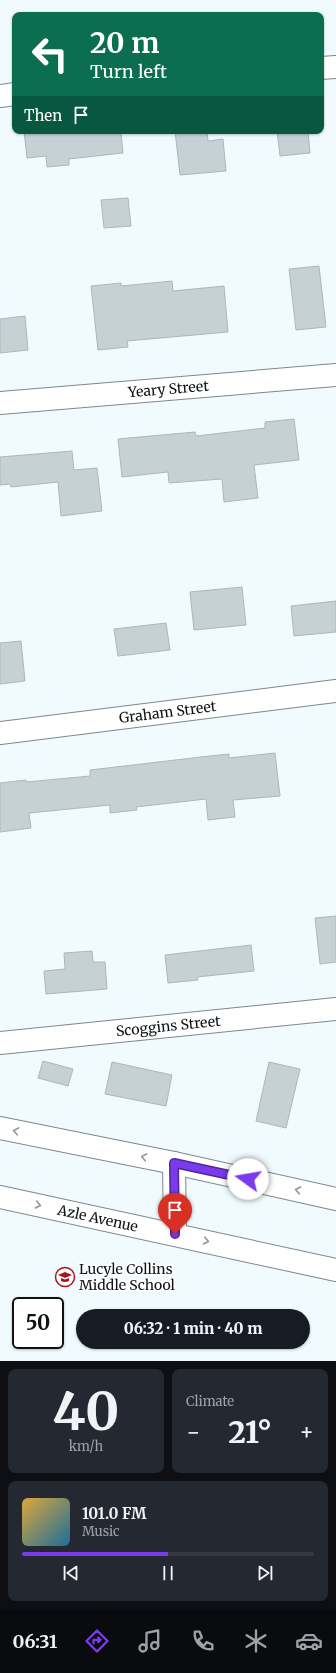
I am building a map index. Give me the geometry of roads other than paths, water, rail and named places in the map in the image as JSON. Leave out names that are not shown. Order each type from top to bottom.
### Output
[{"type":"street","points":[[324,68],[336,67]]},
{"type":"street","points":[[0,96],[12,94]]},
{"type":"street","name":"Yeary Street","points":[[0,403],[336,375]]},
{"type":"street","name":"Graham Street","points":[[0,733],[336,691]]},
{"type":"street","name":"Scoggins Street","points":[[0,1044],[336,1009]]},
{"type":"street","points":[[0,1128],[174,1163],[336,1199]]},
{"type":"street","points":[[174,1163],[175,1234]]},
{"type":"street","name":"Azle Avenue","points":[[0,1197],[336,1270]]},
{"type":"place","name":"Lucyle Collins Middle School","points":[[65,1277]]}]
